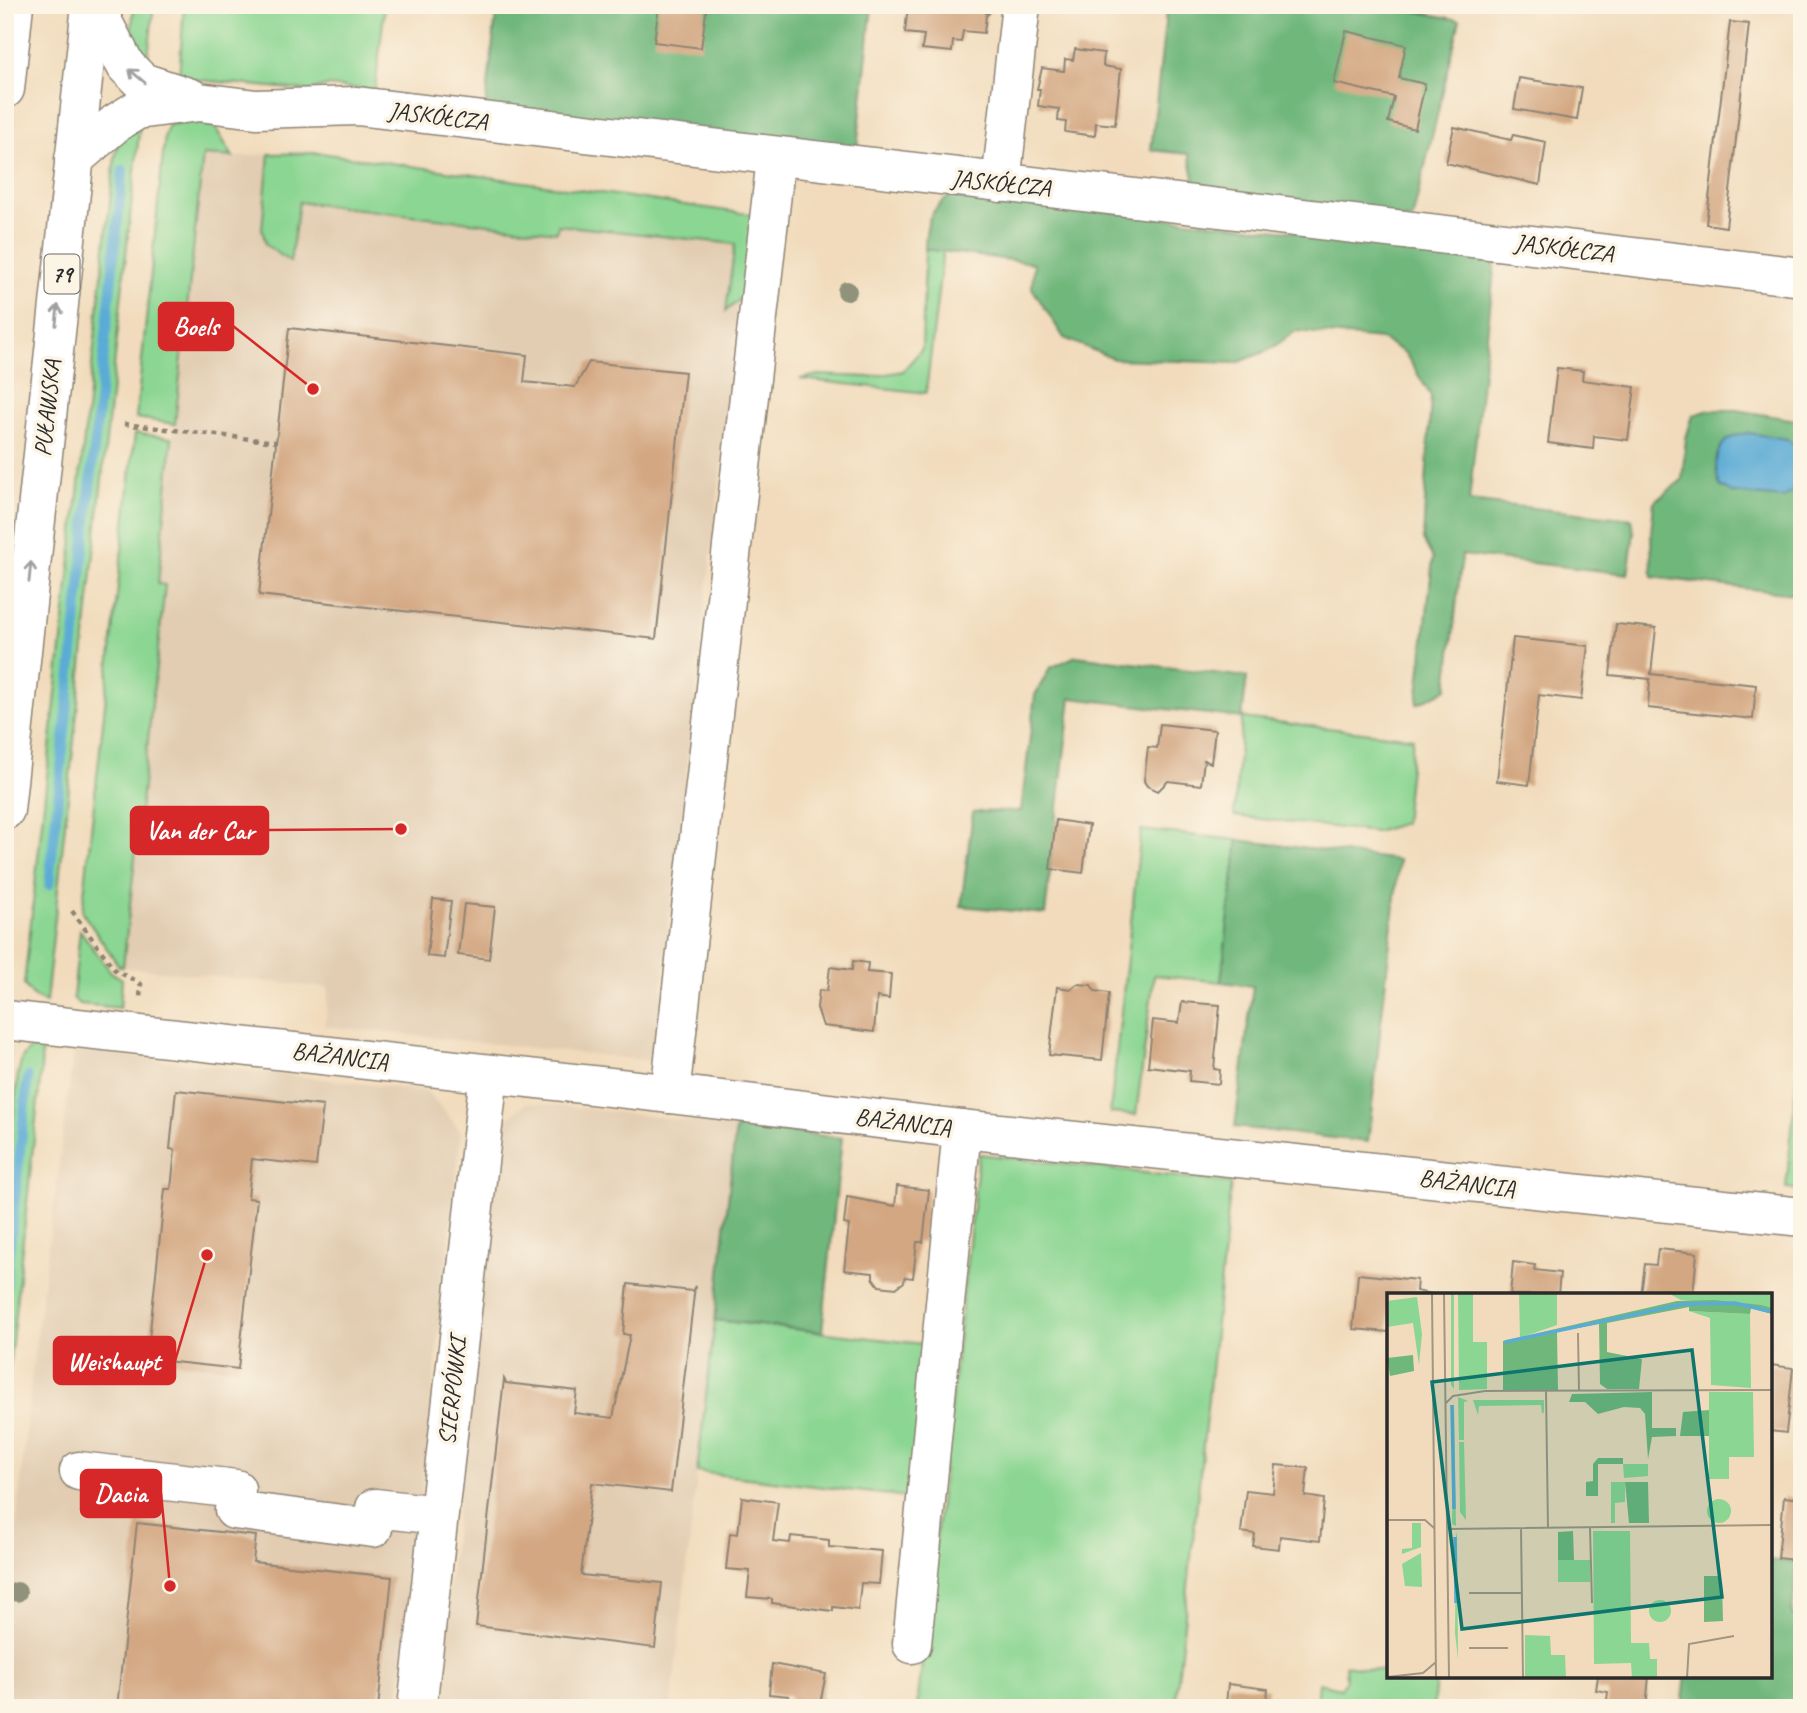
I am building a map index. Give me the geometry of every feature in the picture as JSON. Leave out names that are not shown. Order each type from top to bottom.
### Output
[{"type":"street","points":[[5,89],[14,5]]},
{"type":"street","name":"JASKÓŁCZA","points":[[93,5],[126,66],[142,82],[199,102],[256,109],[357,106],[776,158],[1802,276]]},
{"type":"street","name":"PUŁAWSKA","points":[[5,810],[74,159],[93,5]]},
{"type":"street","points":[[1001,183],[1021,5]]},
{"type":"street","name":"JASKÓŁCZA","points":[[74,159],[110,127],[137,110],[199,102]]},
{"type":"street","points":[[670,1094],[776,158]]},
{"type":"street","name":"BAŻANCIA","points":[[5,1020],[962,1129],[1802,1217]]},
{"type":"street","name":"SIERPÓWKI","points":[[417,1708],[489,1074]]},
{"type":"street","points":[[912,1644],[962,1129]]},
{"type":"street","points":[[79,1471],[236,1489],[234,1510],[373,1528],[375,1508],[438,1515]]},
{"type":"path","points":[[124,424],[276,442]]},
{"type":"path","points":[[72,911],[115,970],[141,984],[139,1006]]},
{"type":"shaded area","points":[[203,154],[233,157],[269,154],[262,229],[290,262],[298,202],[556,232],[558,225],[735,244],[726,310],[738,303],[734,349],[654,1061],[325,1026],[329,988],[123,967],[165,586],[157,584]]},
{"type":"shaded area","points":[[74,1050],[427,1091],[461,1132],[398,1708],[5,1708],[5,1632],[33,1363]]},
{"type":"shaded area","points":[[527,1102],[736,1126],[671,1708],[436,1708],[498,1126]]},
{"type":"green space","points":[[134,5],[154,5],[147,66],[131,37]]},
{"type":"green space","points":[[184,5],[385,5],[375,90],[326,86],[310,91],[179,78]]},
{"type":"green space","points":[[497,5],[872,5],[856,159],[485,113]]},
{"type":"green space","points":[[1167,5],[1383,5],[1460,20],[1412,220],[1197,192],[1189,154],[1151,150]]},
{"type":"green space","points":[[190,121],[215,127],[233,157],[203,155],[175,424],[136,418],[165,135],[169,125]]},
{"type":"green space","points":[[140,124],[46,1002],[34,997],[24,985],[115,156],[119,141]]},
{"type":"green space","points":[[321,153],[756,215],[746,294],[726,311],[735,244],[558,225],[556,232],[299,202],[290,262],[266,245],[262,229],[269,154]]},
{"type":"green space","points":[[951,195],[1496,253],[1469,501],[1632,519],[1634,533],[1628,574],[1462,555],[1447,689],[1417,704],[1433,558],[1423,540],[1431,396],[1405,353],[1381,339],[1296,331],[1269,350],[1237,363],[1114,359],[1064,338],[1032,288],[1034,263],[925,249],[930,218],[937,207]]},
{"type":"green space","points":[[925,249],[943,251],[926,393],[800,379],[818,375],[870,377],[903,371],[922,349]]},
{"type":"green space","points":[[1710,410],[1737,410],[1802,421],[1802,595],[1652,577],[1651,533],[1654,502],[1682,480],[1686,438],[1693,415]]},
{"type":"green space","points":[[135,433],[172,438],[158,584],[165,585],[123,967],[119,966],[82,912]]},
{"type":"green space","points":[[1076,656],[1247,677],[1242,718],[1071,698],[1045,914],[961,906],[973,812],[1021,811],[1035,695],[1050,668]]},
{"type":"green space","points":[[1242,718],[1413,738],[1404,823],[1376,832],[1234,816]]},
{"type":"green space","points":[[1141,830],[1238,840],[1221,982],[1154,975],[1136,1115],[1110,1113]]},
{"type":"green space","points":[[1238,840],[1399,860],[1368,1142],[1235,1127],[1253,986],[1221,982]]},
{"type":"green space","points":[[80,930],[111,972],[122,979],[120,1008],[79,1004],[73,998]]},
{"type":"green space","points":[[37,1040],[42,1041],[41,1073],[5,1407],[5,1193],[18,1074],[22,1058]]},
{"type":"green space","points":[[1802,1041],[1802,1190],[1786,1188]]},
{"type":"green space","points":[[736,1126],[842,1138],[822,1332],[715,1320]]},
{"type":"green space","points":[[979,1154],[1231,1183],[1175,1708],[917,1708]]},
{"type":"green space","points":[[715,1320],[931,1345],[914,1498],[697,1472]]},
{"type":"green space","points":[[1772,1560],[1797,1563],[1792,1616],[1802,1617],[1802,1708],[1682,1708],[1686,1678],[1772,1678]]},
{"type":"green space","points":[[1345,1665],[1387,1672],[1387,1678],[1436,1680],[1433,1708],[1316,1708],[1318,1683],[1341,1688],[1346,1680]]},
{"type":"water","points":[[1749,433],[1787,439],[1799,450],[1802,485],[1783,498],[1732,493],[1720,486],[1716,467],[1719,450],[1730,438]]},
{"type":"building","points":[[659,5],[707,5],[701,48],[654,42]]},
{"type":"building","points":[[908,5],[987,5],[986,13],[989,13],[986,16],[984,33],[963,31],[961,42],[953,41],[952,52],[922,49],[924,35],[905,33]]},
{"type":"building","points":[[1730,22],[1749,24],[1726,227],[1706,224]]},
{"type":"building","points":[[1346,31],[1406,45],[1399,78],[1425,84],[1415,129],[1388,122],[1394,97],[1334,83]]},
{"type":"building","points":[[1075,49],[1104,53],[1103,66],[1121,69],[1115,125],[1096,123],[1095,136],[1065,132],[1066,122],[1058,121],[1059,109],[1038,106],[1040,89],[1037,89],[1042,68],[1064,71],[1065,59],[1073,60]]},
{"type":"building","points":[[1519,78],[1582,88],[1577,120],[1514,109]]},
{"type":"building","points":[[1454,127],[1511,140],[1513,135],[1546,142],[1540,185],[1446,163]]},
{"type":"building","points":[[289,328],[527,355],[524,382],[575,387],[589,362],[685,372],[656,639],[259,595]]},
{"type":"building","points":[[1557,368],[1583,371],[1582,380],[1635,387],[1628,440],[1594,436],[1593,449],[1548,443]]},
{"type":"building","points":[[1616,624],[1656,628],[1651,674],[1756,685],[1753,719],[1648,708],[1650,679],[1610,675]]},
{"type":"building","points":[[1513,638],[1588,646],[1581,700],[1539,695],[1529,785],[1497,781]]},
{"type":"building","points":[[1160,724],[1215,730],[1211,763],[1204,760],[1201,785],[1168,781],[1158,791],[1147,786],[1144,781],[1148,747],[1157,748]]},
{"type":"building","points":[[1056,820],[1089,825],[1083,873],[1050,869]]},
{"type":"building","points":[[433,899],[451,901],[444,958],[427,956]]},
{"type":"building","points":[[464,904],[495,907],[489,959],[458,955]]},
{"type":"building","points":[[853,961],[868,963],[867,972],[891,974],[889,999],[877,997],[874,1032],[823,1026],[817,1008],[819,990],[827,991],[830,967],[852,970]]},
{"type":"building","points":[[1077,984],[1091,985],[1095,991],[1109,993],[1102,1060],[1049,1055],[1057,987],[1071,989]]},
{"type":"building","points":[[1182,1002],[1220,1005],[1214,1069],[1220,1070],[1219,1084],[1189,1081],[1190,1071],[1148,1066],[1153,1020],[1179,1023]]},
{"type":"building","points":[[176,1090],[323,1106],[316,1166],[252,1159],[248,1198],[257,1199],[238,1369],[147,1359],[165,1189],[171,1189],[175,1150],[170,1149]]},
{"type":"building","points":[[897,1186],[929,1190],[923,1242],[917,1242],[913,1278],[905,1277],[904,1282],[896,1288],[879,1286],[873,1273],[844,1270],[849,1225],[844,1224],[847,1197],[895,1206]]},
{"type":"building","points":[[1658,1249],[1697,1253],[1693,1293],[1641,1293],[1645,1264],[1656,1265]]},
{"type":"building","points":[[1513,1262],[1535,1265],[1534,1270],[1560,1273],[1558,1293],[1510,1293]]},
{"type":"building","points":[[1358,1274],[1417,1280],[1416,1291],[1426,1293],[1387,1293],[1387,1332],[1353,1329]]},
{"type":"building","points":[[628,1284],[692,1291],[695,1286],[671,1492],[592,1483],[581,1575],[662,1583],[655,1648],[476,1626],[504,1379],[506,1383],[577,1391],[574,1413],[613,1418],[630,1335],[623,1334]]},
{"type":"building","points":[[1772,1365],[1793,1368],[1786,1433],[1772,1431]]},
{"type":"building","points":[[1276,1465],[1308,1468],[1305,1496],[1324,1499],[1320,1541],[1280,1536],[1279,1549],[1253,1546],[1255,1534],[1241,1532],[1246,1490],[1273,1493]]},
{"type":"building","points":[[742,1497],[778,1502],[773,1541],[790,1543],[791,1536],[829,1540],[829,1547],[882,1551],[879,1584],[861,1583],[858,1610],[833,1607],[833,1611],[747,1597],[750,1571],[726,1569],[730,1533],[738,1534]]},
{"type":"building","points":[[1784,1497],[1802,1499],[1801,1561],[1778,1558]]},
{"type":"building","points":[[137,1523],[256,1536],[253,1562],[392,1577],[378,1708],[117,1708]]},
{"type":"building","points":[[772,1664],[826,1674],[820,1704],[830,1708],[792,1708],[789,1696],[769,1694]]},
{"type":"building","points":[[1598,1678],[1649,1678],[1646,1708],[1606,1708],[1608,1692],[1596,1690]]},
{"type":"building","points":[[1228,1684],[1268,1689],[1266,1708],[1190,1708],[1191,1700],[1226,1704]]},
{"type":"waterway","points":[[49,885],[123,170]]},
{"type":"waterway","points":[[5,1290],[28,1077]]},
{"type":"place","name":"Boels","points":[[313,389]]},
{"type":"place","name":"Van der Car","points":[[401,829]]},
{"type":"place","name":"Weishaupt","points":[[207,1255]]},
{"type":"place","name":"Dacia","points":[[170,1586]]}]
